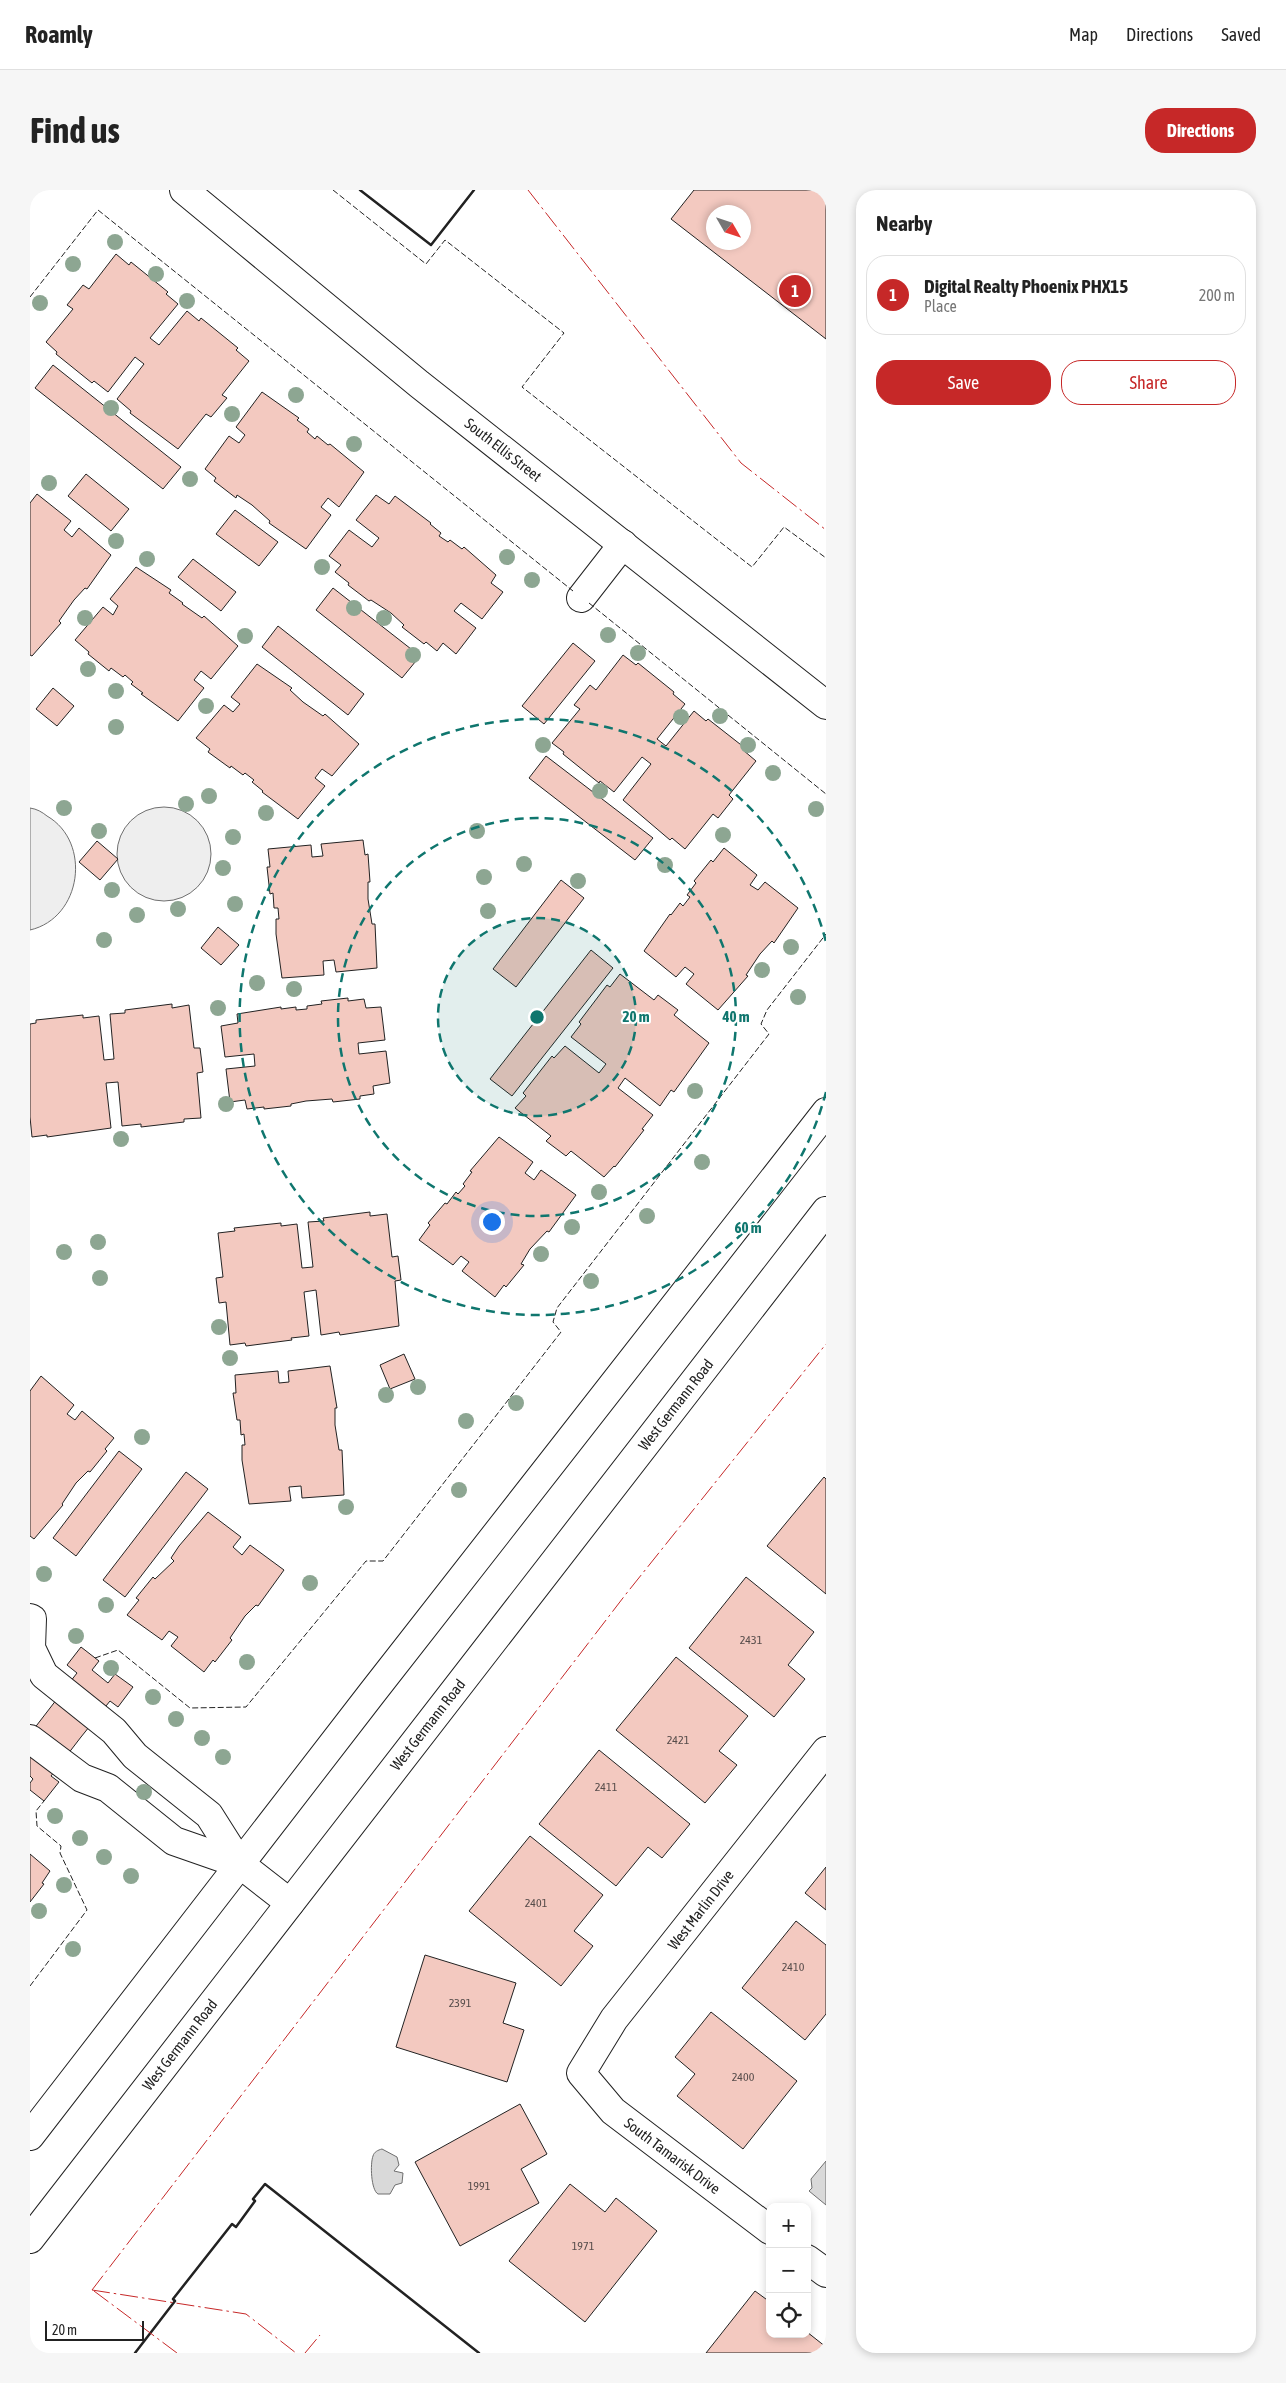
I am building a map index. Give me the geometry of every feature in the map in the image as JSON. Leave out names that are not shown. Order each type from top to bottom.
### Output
[{"type":"main road","name":"South Ellis Street","points":[[184,190],[419,384],[826,705]]},
{"type":"main road","points":[[581,598],[623,544]]},
{"type":"main road","points":[[30,2136],[826,1112]]},
{"type":"main road","name":"West Germann Road","points":[[30,2239],[826,1212]]},
{"type":"main road","points":[[30,1618],[32,1619],[31,1648],[44,1675],[114,1731],[134,1756],[209,1815],[240,1864]]},
{"type":"main road","points":[[30,1739],[82,1778],[108,1788],[174,1841],[240,1864],[290,1903]]},
{"type":"main road","name":"West Marlin Drive","points":[[582,2073],[614,2019],[826,1752]]},
{"type":"main road","points":[[108,1788],[134,1756]]},
{"type":"main road","name":"South Tamarisk Drive","points":[[582,2073],[613,2111],[766,2227]]},
{"type":"main road","points":[[811,2262],[826,2273]]},
{"type":"shaded area","points":[[164,807],[182,811],[197,821],[207,836],[211,854],[207,872],[197,887],[182,897],[164,901],[146,897],[131,887],[121,872],[117,854],[121,836],[131,821],[146,811]]},
{"type":"shaded area","points":[[30,808],[43,813],[61,828],[71,843],[75,860],[75,878],[70,896],[61,911],[48,923],[30,930]]},
{"type":"shaded area","points":[[382,2149],[397,2157],[399,2165],[394,2171],[403,2173],[402,2183],[395,2185],[390,2194],[378,2194],[374,2188],[371,2170],[372,2160],[374,2153]]},
{"type":"shaded area","points":[[826,2161],[826,2205],[809,2191],[812,2188],[811,2179]]},
{"type":"building","points":[[694,190],[826,190],[826,339],[711,250],[751,250],[751,205],[706,205],[706,246],[671,219]]},
{"type":"building","points":[[116,254],[129,265],[131,262],[168,292],[166,294],[178,304],[150,338],[159,345],[187,311],[199,321],[201,318],[238,348],[236,350],[249,361],[222,395],[227,398],[211,417],[206,414],[178,449],[130,413],[131,411],[117,399],[144,364],[135,357],[108,392],[94,381],[92,383],[56,354],[57,352],[46,342],[73,309],[67,305],[83,285],[89,289]]},
{"type":"building","points":[[53,365],[181,467],[163,489],[35,388]]},
{"type":"building","points":[[262,392],[299,418],[297,420],[309,429],[307,432],[315,439],[317,436],[328,445],[330,444],[364,472],[339,507],[328,498],[321,507],[331,515],[306,549],[269,523],[270,521],[252,505],[237,495],[236,498],[214,481],[216,478],[205,469],[229,436],[239,443],[245,435],[236,427]]},
{"type":"building","points":[[86,474],[129,509],[111,531],[68,496]]},
{"type":"building","points":[[37,494],[71,521],[64,530],[72,537],[79,528],[111,555],[87,589],[85,588],[74,600],[59,621],[61,623],[32,656],[30,655],[30,503]]},
{"type":"building","points":[[376,495],[389,504],[395,496],[431,523],[441,533],[439,536],[448,542],[450,540],[462,549],[464,547],[496,575],[491,583],[503,592],[482,619],[461,603],[454,611],[476,628],[456,654],[443,643],[437,651],[426,642],[424,644],[402,627],[404,625],[391,613],[371,600],[369,601],[335,572],[341,565],[329,556],[349,530],[372,547],[379,538],[356,520]]},
{"type":"building","points":[[235,510],[278,542],[259,566],[216,534]]},
{"type":"building","points":[[193,559],[236,592],[221,611],[178,577]]},
{"type":"building","points":[[136,567],[171,590],[169,593],[182,604],[202,618],[204,616],[238,646],[211,679],[201,671],[194,680],[204,688],[178,721],[141,694],[143,693],[131,684],[133,682],[125,675],[123,677],[111,668],[109,671],[88,654],[89,652],[75,640],[103,607],[113,615],[118,606],[110,599]]},
{"type":"building","points":[[333,588],[420,656],[402,678],[316,610]]},
{"type":"building","points":[[278,626],[364,694],[348,715],[262,647]]},
{"type":"building","points":[[573,643],[595,661],[544,724],[522,706]]},
{"type":"building","points":[[623,655],[636,665],[638,663],[674,692],[673,694],[685,704],[657,739],[666,746],[694,711],[706,721],[708,719],[745,748],[743,750],[756,761],[729,795],[733,799],[718,818],[713,814],[685,849],[672,838],[670,840],[623,800],[651,764],[642,757],[614,792],[600,781],[599,783],[552,743],[580,709],[574,705],[590,685],[596,690]]},
{"type":"building","points":[[257,664],[292,688],[290,690],[303,702],[323,716],[325,714],[359,744],[332,776],[322,769],[315,778],[325,786],[298,819],[262,792],[252,782],[254,780],[245,773],[243,775],[231,766],[230,768],[208,752],[210,749],[196,738],[224,705],[233,712],[240,704],[231,697]]},
{"type":"building","points":[[53,688],[74,706],[57,726],[36,709]]},
{"type":"building","points":[[546,756],[653,838],[635,860],[529,778]]},
{"type":"building","points":[[363,840],[365,855],[368,854],[370,882],[368,882],[368,899],[372,924],[375,924],[377,968],[336,972],[334,960],[323,961],[324,975],[282,978],[276,934],[276,919],[279,919],[278,908],[274,908],[273,893],[270,894],[267,867],[270,867],[268,849],[311,845],[312,857],[323,856],[321,844]]},
{"type":"building","points":[[97,841],[118,859],[100,880],[79,862]]},
{"type":"building","points":[[724,848],[757,875],[750,885],[758,890],[765,882],[798,908],[774,943],[772,941],[760,954],[746,975],[748,976],[718,1010],[686,984],[694,974],[685,967],[676,977],[644,951],[670,914],[680,903],[683,906],[690,897],[687,895],[696,883],[694,881],[711,860],[713,862]]},
{"type":"building","points":[[561,880],[584,898],[516,987],[493,969]]},
{"type":"building","points":[[218,927],[239,945],[221,965],[201,948]]},
{"type":"building","points":[[591,950],[613,968],[512,1096],[490,1079]]},
{"type":"building","points":[[620,974],[654,1000],[658,995],[678,1010],[674,1015],[709,1043],[674,1092],[671,1090],[660,1106],[625,1078],[618,1088],[653,1115],[642,1129],[644,1130],[615,1167],[604,1177],[571,1151],[566,1156],[546,1141],[551,1136],[515,1108],[526,1096],[523,1093],[552,1056],[554,1058],[565,1046],[599,1073],[606,1064],[571,1037],[581,1024],[579,1022],[607,985],[610,987]]},
{"type":"building","points":[[348,998],[348,1001],[364,999],[366,1008],[381,1007],[385,1040],[358,1043],[359,1054],[386,1051],[390,1083],[373,1086],[374,1094],[360,1096],[360,1099],[333,1102],[332,1099],[306,1101],[291,1104],[291,1106],[264,1109],[264,1107],[247,1109],[245,1100],[230,1102],[226,1069],[255,1066],[254,1054],[225,1057],[221,1026],[238,1023],[237,1014],[281,1007],[281,1009],[296,1007],[296,1010],[307,1009],[307,1006],[322,1004],[321,1001]]},
{"type":"building","points":[[172,1004],[172,1008],[189,1005],[194,1048],[200,1048],[203,1072],[197,1073],[201,1118],[184,1119],[184,1122],[141,1127],[141,1124],[122,1126],[118,1082],[106,1083],[111,1128],[47,1137],[47,1135],[32,1137],[30,1117],[30,1024],[36,1023],[36,1020],[83,1015],[83,1018],[99,1016],[104,1060],[114,1059],[110,1014],[125,1013],[125,1010]]},
{"type":"building","points":[[499,1137],[533,1162],[525,1173],[534,1180],[541,1170],[576,1195],[549,1232],[547,1231],[530,1249],[521,1264],[524,1265],[495,1297],[462,1271],[469,1262],[461,1256],[453,1265],[419,1240],[430,1225],[428,1223],[456,1192],[458,1194],[465,1186],[463,1184],[472,1172],[470,1171]]},
{"type":"building","points":[[370,1212],[370,1216],[387,1214],[392,1257],[398,1256],[401,1280],[395,1281],[399,1326],[340,1335],[339,1332],[321,1335],[316,1290],[304,1292],[309,1336],[246,1346],[245,1343],[230,1345],[226,1302],[219,1303],[216,1278],[223,1277],[218,1233],[235,1231],[234,1228],[281,1223],[281,1226],[297,1224],[302,1268],[313,1267],[308,1222],[324,1221],[323,1218]]},
{"type":"building","points":[[404,1354],[415,1379],[390,1389],[380,1365]]},
{"type":"building","points":[[330,1366],[337,1408],[335,1408],[335,1425],[339,1450],[342,1450],[344,1495],[302,1498],[301,1486],[289,1487],[291,1501],[249,1504],[242,1460],[242,1445],[245,1445],[244,1434],[241,1435],[240,1420],[237,1420],[233,1393],[236,1393],[235,1375],[278,1371],[279,1383],[289,1382],[288,1371]]},
{"type":"building","points":[[41,1376],[74,1405],[67,1414],[75,1420],[82,1411],[114,1438],[105,1449],[107,1451],[90,1472],[88,1471],[76,1483],[63,1505],[34,1539],[30,1536],[30,1391]]},
{"type":"building","points":[[119,1451],[142,1469],[76,1556],[53,1538]]},
{"type":"building","points":[[186,1472],[208,1489],[125,1597],[103,1580]]},
{"type":"building","points":[[824,1477],[826,1479],[826,1594],[767,1546]]},
{"type":"building","points":[[208,1512],[241,1537],[233,1547],[242,1555],[250,1545],[284,1570],[258,1606],[256,1605],[245,1616],[230,1638],[232,1640],[215,1662],[213,1660],[204,1672],[171,1646],[178,1637],[169,1631],[162,1640],[127,1615],[139,1600],[136,1598],[153,1577],[155,1579],[174,1561],[171,1558],[179,1546]]},
{"type":"building","points":[[746,1577],[814,1632],[788,1665],[805,1679],[774,1717],[689,1648]]},
{"type":"building","points":[[81,1647],[99,1661],[92,1670],[108,1683],[115,1674],[133,1687],[118,1707],[110,1701],[81,1737],[51,1776],[59,1782],[44,1801],[30,1790],[30,1783],[33,1779],[30,1776],[30,1734],[77,1673],[67,1665]]},
{"type":"building","points":[[676,1657],[748,1716],[719,1751],[737,1765],[705,1803],[616,1730]]},
{"type":"building","points":[[599,1750],[690,1824],[662,1858],[648,1847],[616,1886],[539,1824]]},
{"type":"building","points":[[530,1836],[603,1895],[574,1931],[593,1946],[561,1986],[469,1911]]},
{"type":"building","points":[[30,1854],[50,1871],[42,1883],[44,1884],[30,1902]]},
{"type":"building","points":[[826,1867],[826,1910],[805,1893]]},
{"type":"building","points":[[796,1921],[826,1945],[826,2014],[805,2040],[742,1988]]},
{"type":"building","points":[[425,1955],[516,1983],[503,2023],[524,2030],[507,2082],[396,2047]]},
{"type":"building","points":[[711,2012],[797,2081],[743,2149],[677,2096],[695,2074],[675,2057]]},
{"type":"building","points":[[520,2104],[547,2154],[521,2169],[539,2203],[460,2246],[415,2162]]},
{"type":"building","points":[[570,2184],[605,2212],[616,2198],[657,2231],[585,2322],[509,2261]]},
{"type":"building","points":[[755,2291],[766,2299],[766,2338],[811,2338],[811,2335],[826,2347],[826,2353],[706,2353]]},
{"type":"fence","points":[[333,190],[426,264],[445,240],[564,333],[522,387],[752,567],[784,527],[826,558]]},
{"type":"fence","points":[[30,297],[98,210],[573,591]]},
{"type":"fence","points":[[589,603],[826,794]]},
{"type":"fence","points":[[95,1658],[118,1650],[190,1708],[246,1707],[366,1561],[383,1561],[561,1332],[553,1322],[557,1308],[769,1034],[761,1024],[767,1010],[826,934]]},
{"type":"fence","points":[[30,1986],[87,1910],[60,1853],[61,1846],[37,1826],[36,1811],[44,1801]]},
{"type":"wall","points":[[360,190],[431,245],[474,190]]},
{"type":"wall","points":[[135,2353],[175,2301],[173,2299],[232,2224],[236,2227],[255,2201],[253,2199],[265,2184],[479,2353]]},
{"type":"power","points":[[528,190],[741,463],[826,530]]},
{"type":"power","points":[[92,2290],[626,1594],[826,1344]]},
{"type":"power","points":[[92,2290],[246,2314],[296,2353]]},
{"type":"power","points":[[94,2291],[177,2353]]},
{"type":"power","points":[[305,2353],[320,2335]]},
{"type":"place","name":"Digital Realty Phoenix PHX15","points":[[795,291]]}]
